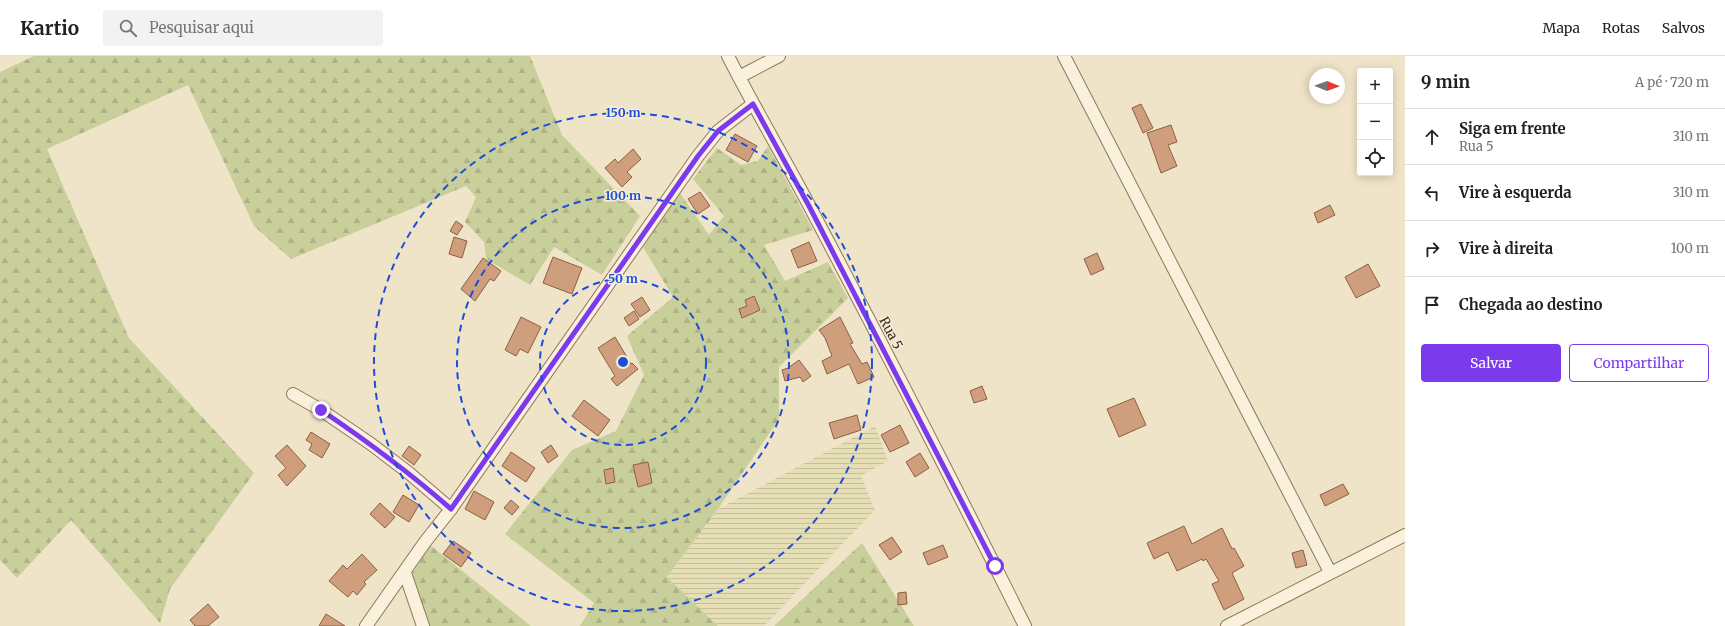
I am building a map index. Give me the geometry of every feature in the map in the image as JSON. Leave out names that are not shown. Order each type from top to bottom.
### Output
[{"type":"street","name":"Rua 5","points":[[728,56],[813,213],[932,442],[1025,626]]},
{"type":"street","points":[[739,77],[778,56]]},
{"type":"street","points":[[1064,56],[1330,572]]},
{"type":"street","points":[[366,626],[425,542],[451,509],[698,156],[718,131],[753,104]]},
{"type":"street","points":[[293,394],[321,410],[371,444],[409,473],[451,509]]},
{"type":"street","points":[[1227,626],[1405,535]]},
{"type":"street","points":[[404,573],[423,626]]},
{"type":"shaded area","points":[[875,426],[888,461],[861,476],[875,510],[764,626],[718,626],[667,577],[718,509]]},
{"type":"green space","points":[[34,56],[530,56],[562,135],[640,216],[602,275],[554,247],[530,285],[486,259],[484,242],[465,222],[476,197],[466,186],[291,259],[254,226],[188,85],[47,149],[129,338],[254,473],[170,589],[160,623],[71,520],[17,578],[0,560],[0,72]]},
{"type":"green space","points":[[768,146],[813,230],[764,245],[785,281],[828,262],[848,298],[779,367],[779,419],[718,509],[667,577],[718,626],[580,626],[594,603],[505,534],[572,450],[616,431],[644,375],[627,336],[673,297],[643,247],[680,193],[709,235],[724,216],[693,179],[717,148],[741,165],[758,161]]},
{"type":"green space","points":[[862,543],[914,626],[774,626]]},
{"type":"green space","points":[[430,545],[531,626],[429,626],[410,577]]},
{"type":"building","points":[[1141,104],[1153,128],[1143,133],[1132,108]]},
{"type":"building","points":[[1171,125],[1177,142],[1168,145],[1177,166],[1161,173],[1147,133]]},
{"type":"building","points":[[735,134],[757,146],[748,162],[726,150]]},
{"type":"building","points":[[633,149],[641,159],[627,172],[632,177],[622,187],[605,168],[615,159],[618,163]]},
{"type":"building","points":[[700,192],[710,206],[698,214],[688,199]]},
{"type":"building","points":[[1330,205],[1335,215],[1318,223],[1314,213]]},
{"type":"building","points":[[456,221],[463,226],[457,235],[450,231]]},
{"type":"building","points":[[454,237],[467,241],[462,258],[449,254]]},
{"type":"building","points":[[809,242],[817,261],[798,268],[791,250]]},
{"type":"building","points":[[1097,253],[1104,269],[1091,275],[1084,259]]},
{"type":"building","points":[[553,257],[582,268],[572,294],[543,283]]},
{"type":"building","points":[[483,258],[501,271],[494,281],[490,279],[475,301],[461,289]]},
{"type":"building","points":[[1368,264],[1380,286],[1356,298],[1345,277]]},
{"type":"building","points":[[754,296],[760,310],[742,318],[739,309],[747,306],[745,300]]},
{"type":"building","points":[[642,297],[650,310],[640,317],[631,304]]},
{"type":"building","points":[[634,311],[639,319],[629,326],[624,318]]},
{"type":"building","points":[[521,317],[541,327],[528,353],[520,349],[516,356],[505,350]]},
{"type":"building","points":[[840,317],[853,343],[850,344],[862,364],[867,362],[874,377],[858,384],[849,364],[827,374],[822,361],[832,356],[825,338],[819,330]]},
{"type":"building","points":[[615,337],[631,364],[632,363],[638,369],[617,386],[611,379],[615,376],[598,348]]},
{"type":"building","points":[[799,360],[811,376],[803,382],[800,377],[785,381],[782,370],[788,368]]},
{"type":"building","points":[[982,386],[987,399],[974,403],[970,391]]},
{"type":"building","points":[[1134,398],[1146,425],[1119,437],[1107,409]]},
{"type":"building","points":[[584,400],[610,420],[598,436],[572,416]]},
{"type":"building","points":[[857,415],[861,430],[834,439],[829,423]]},
{"type":"building","points":[[900,425],[909,443],[890,452],[881,435]]},
{"type":"building","points":[[311,432],[330,444],[322,458],[309,450],[312,444],[306,440]]},
{"type":"building","points":[[287,445],[306,466],[287,486],[278,475],[286,468],[275,456]]},
{"type":"building","points":[[551,445],[558,456],[548,463],[541,452]]},
{"type":"building","points":[[409,446],[421,455],[414,465],[402,456]]},
{"type":"building","points":[[511,452],[535,468],[526,482],[502,466]]},
{"type":"building","points":[[920,453],[929,468],[915,477],[906,462]]},
{"type":"building","points":[[648,462],[652,483],[638,487],[633,465]]},
{"type":"building","points":[[613,468],[615,482],[606,484],[604,470]]},
{"type":"building","points":[[1343,484],[1349,494],[1325,506],[1320,495]]},
{"type":"building","points":[[474,491],[494,502],[485,520],[465,509]]},
{"type":"building","points":[[403,495],[419,505],[409,522],[393,512]]},
{"type":"building","points":[[511,500],[519,507],[512,515],[504,508]]},
{"type":"building","points":[[380,503],[395,517],[385,528],[370,514]]},
{"type":"building","points":[[1184,526],[1192,544],[1222,528],[1232,549],[1234,548],[1244,566],[1232,573],[1244,599],[1224,610],[1212,584],[1219,581],[1206,559],[1203,561],[1202,559],[1177,571],[1168,552],[1154,559],[1147,543]]},
{"type":"building","points":[[892,537],[902,552],[890,560],[879,545]]},
{"type":"building","points":[[453,541],[471,553],[461,567],[443,554]]},
{"type":"building","points":[[943,545],[948,557],[928,565],[923,553]]},
{"type":"building","points":[[1303,550],[1307,565],[1296,568],[1292,553]]},
{"type":"building","points":[[362,554],[377,570],[364,582],[366,584],[357,595],[353,591],[348,597],[329,581],[343,565],[347,569]]},
{"type":"building","points":[[906,592],[907,604],[898,605],[898,593]]},
{"type":"building","points":[[208,604],[219,617],[208,626],[195,626],[190,620]]},
{"type":"building","points":[[326,614],[345,626],[319,626]]},
{"type":"route","points":[[321,410],[371,444],[409,473],[451,509],[698,156],[718,131],[753,104],[809,206],[995,566]]}]
